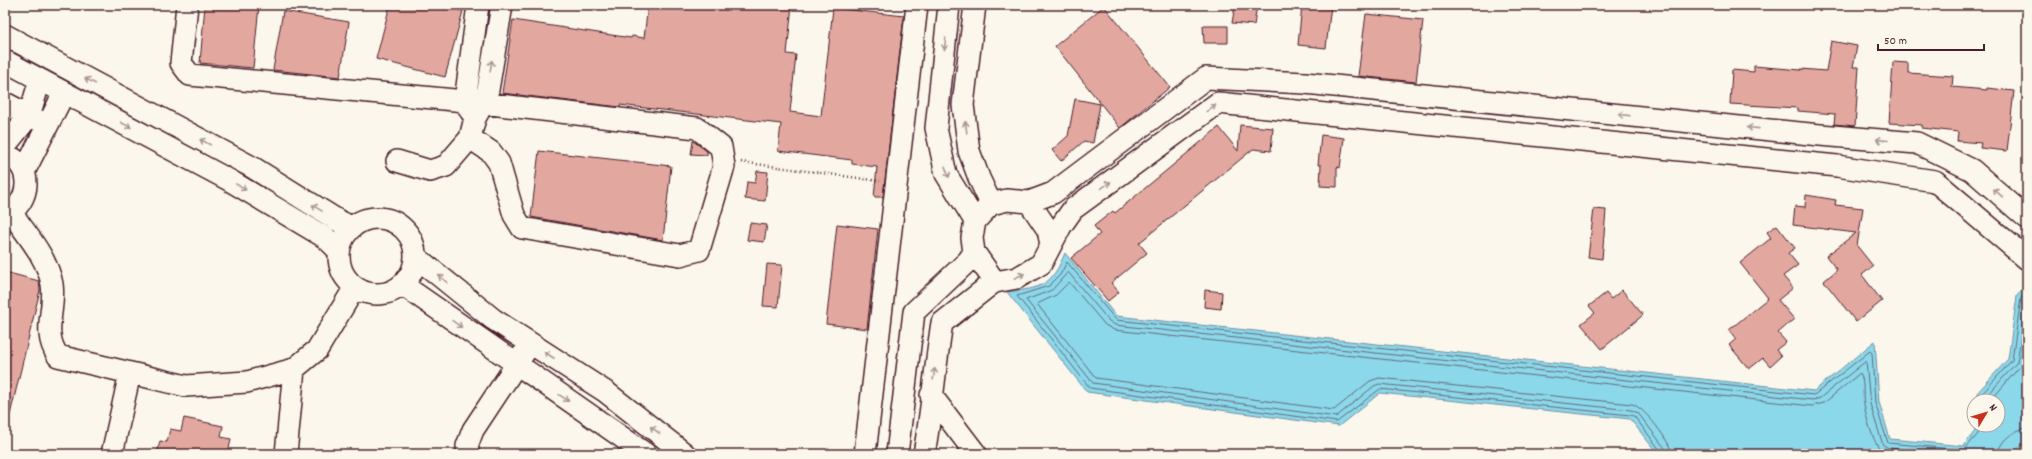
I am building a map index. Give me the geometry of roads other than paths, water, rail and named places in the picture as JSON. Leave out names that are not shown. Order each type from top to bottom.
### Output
[{"type":"street","points":[[187,5],[180,63],[190,75],[473,115],[697,128],[721,147],[724,166],[699,250],[680,255],[522,228],[514,215],[499,163],[491,152],[473,115],[478,5]]},
{"type":"street","points":[[397,161],[430,171],[446,166],[488,90],[502,5]]},
{"type":"street","points":[[865,454],[917,5]]},
{"type":"street","points":[[949,5],[936,128],[946,174],[974,221],[972,238],[974,252],[995,282]]},
{"type":"street","points":[[975,5],[963,105],[969,151],[991,204]]},
{"type":"street","points":[[5,35],[252,167],[337,220],[352,227]]},
{"type":"street","points":[[5,61],[229,180],[326,238],[339,251]]},
{"type":"street","points":[[5,146],[29,116],[43,82],[54,62]]},
{"type":"street","points":[[974,221],[991,204],[1007,200],[1029,202],[1053,193],[1206,78],[1305,83],[1820,135],[1917,143],[1972,170],[2027,218]]},
{"type":"street","points":[[24,172],[64,93]]},
{"type":"street","points":[[5,103],[48,125]]},
{"type":"street","points":[[924,454],[931,415],[931,395],[942,323],[995,282],[1017,278],[1041,264],[1061,226],[1073,209],[1218,103],[1837,166],[1935,181],[2026,254]]},
{"type":"street","points":[[5,154],[18,162],[24,172],[26,190],[18,206],[8,213],[46,263],[52,285],[49,331],[51,346],[58,356],[186,386],[246,382],[294,369],[317,350],[355,288]]},
{"type":"street","points":[[1029,202],[1048,230],[1051,245]]},
{"type":"street","points":[[375,217],[388,219],[399,224],[408,233],[414,245],[416,257],[412,272],[403,285],[392,292],[379,294],[367,293],[355,288],[347,280],[342,271],[339,251],[345,234],[352,227],[362,220],[375,217]]},
{"type":"street","points":[[897,454],[914,312],[968,261],[974,252]]},
{"type":"street","points":[[416,257],[493,319],[606,392],[677,451]]},
{"type":"street","points":[[403,285],[646,454]]},
{"type":"street","points":[[469,454],[468,446],[473,430],[531,344]]},
{"type":"street","points":[[286,454],[294,369]]},
{"type":"street","points":[[112,454],[130,373]]},
{"type":"street","points":[[931,395],[976,454]]},
{"type":"water","points":[[1065,253],[1116,316],[1814,391],[1875,341],[1879,402],[1890,439],[1964,446],[1974,433],[2006,433],[2006,393],[1977,393],[2008,359],[2017,296],[2027,283],[2027,442],[2011,454],[1658,454],[1630,419],[1380,393],[1339,426],[1087,392],[1007,292],[1037,287],[1050,279]]}]
